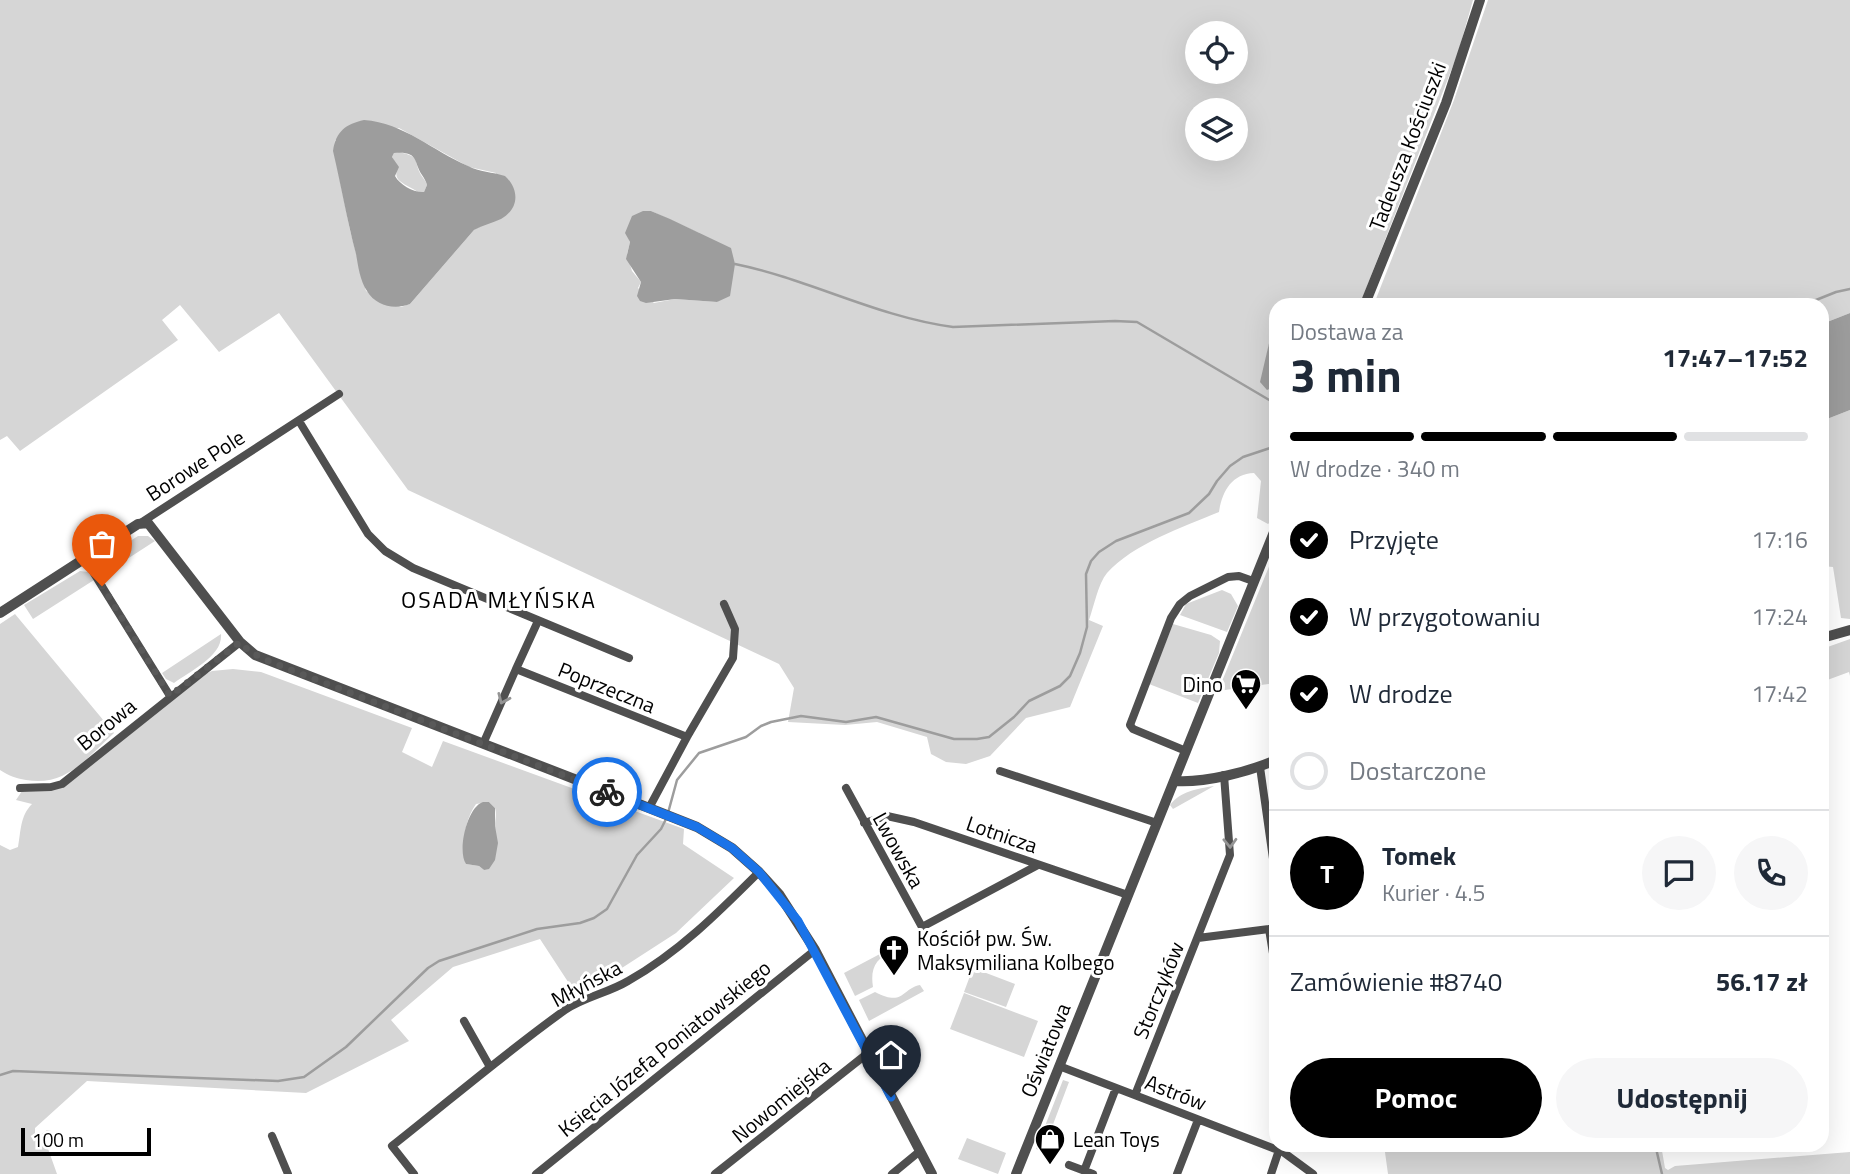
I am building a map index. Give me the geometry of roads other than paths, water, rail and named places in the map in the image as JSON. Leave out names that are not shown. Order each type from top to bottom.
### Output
[{"type":"street","name":"Tadeusza Kościuszki","points":[[1368,298],[1446,103],[1480,0]]},
{"type":"street","name":"Borowe Pole","points":[[0,613],[339,394]]},
{"type":"street","points":[[299,421],[368,534],[385,551],[412,568],[629,658]]},
{"type":"street","points":[[138,524],[146,522],[153,527],[250,652],[697,827],[732,848],[759,872],[798,921],[932,1174]]},
{"type":"street","name":"Oświatowa","points":[[1016,1174],[1269,543]]},
{"type":"street","points":[[85,559],[170,696]]},
{"type":"street","points":[[1186,751],[1133,729],[1130,725],[1156,656],[1171,618],[1184,599],[1228,577],[1239,576],[1253,581]]},
{"type":"street","points":[[654,810],[687,737],[733,658],[735,629],[724,604]]},
{"type":"street","points":[[483,744],[538,621]]},
{"type":"street","points":[[1829,636],[1850,630]]},
{"type":"street","name":"Borowa","points":[[20,788],[51,788],[62,784],[240,642]]},
{"type":"street","name":"Poprzeczna","points":[[516,669],[687,737]]},
{"type":"street","points":[[1174,781],[1195,781],[1269,763]]},
{"type":"street","points":[[1260,767],[1269,767]]},
{"type":"street","points":[[1260,767],[1269,831]]},
{"type":"street","points":[[1000,771],[1157,823]]},
{"type":"street","name":"Storczyków","points":[[1135,1095],[1230,855],[1223,775]]},
{"type":"street","name":"Lwowska","points":[[846,788],[922,927],[1038,865]]},
{"type":"street","name":"Lotnicza","points":[[864,822],[887,816],[914,822],[1128,895]]},
{"type":"street","name":"Młyńska","points":[[414,1174],[392,1146],[568,1008],[626,983],[656,964],[684,943],[759,872]]},
{"type":"street","name":"Storczyków","points":[[1198,937],[1269,928]]},
{"type":"street","name":"Księcia Józefa Poniatowskiego","points":[[536,1174],[814,950]]},
{"type":"street","points":[[464,1021],[490,1067]]},
{"type":"street","name":"Nowomiejska","points":[[715,1174],[868,1053]]},
{"type":"street","name":"Astrów","points":[[1059,1066],[1269,1145]]},
{"type":"street","points":[[1069,1165],[1088,1172],[1116,1088]]},
{"type":"street","points":[[1177,1174],[1198,1120]]},
{"type":"street","points":[[272,1136],[288,1174]]},
{"type":"street","points":[[892,1174],[920,1151]]},
{"type":"street","points":[[1271,1174],[1281,1152]]},
{"type":"street","name":"Astrów","points":[[1286,1152],[1313,1174]]},
{"type":"waterway","points":[[735,264],[790,279],[897,315],[953,327],[1137,322],[1269,400]]},
{"type":"waterway","points":[[1821,298],[1850,289]]},
{"type":"waterway","points":[[668,813],[677,780],[699,753],[746,737],[771,722],[801,716],[846,722],[876,717],[954,739],[989,737],[1029,701],[1060,686],[1070,676],[1087,627],[1086,574],[1091,561],[1099,552],[1116,541],[1189,513],[1209,494],[1230,466],[1243,457],[1269,448]]},
{"type":"waterway","points":[[0,1075],[13,1071],[278,1081],[304,1077],[346,1047],[428,968],[439,961],[537,929],[580,923],[607,909],[637,855],[661,829],[666,819]]},
{"type":"waterway","points":[[1657,1152],[1662,1174]]},
{"type":"place","name":"Dino","points":[[1246,711]]},
{"type":"place","name":"Kościół pw. Św. Maksymiliana Kolbego","points":[[894,977]]},
{"type":"place","name":"Lean Toys","points":[[1050,1166]]},
{"type":"district","name":"OSADA MŁYŃSKA","points":[[499,599]]}]
